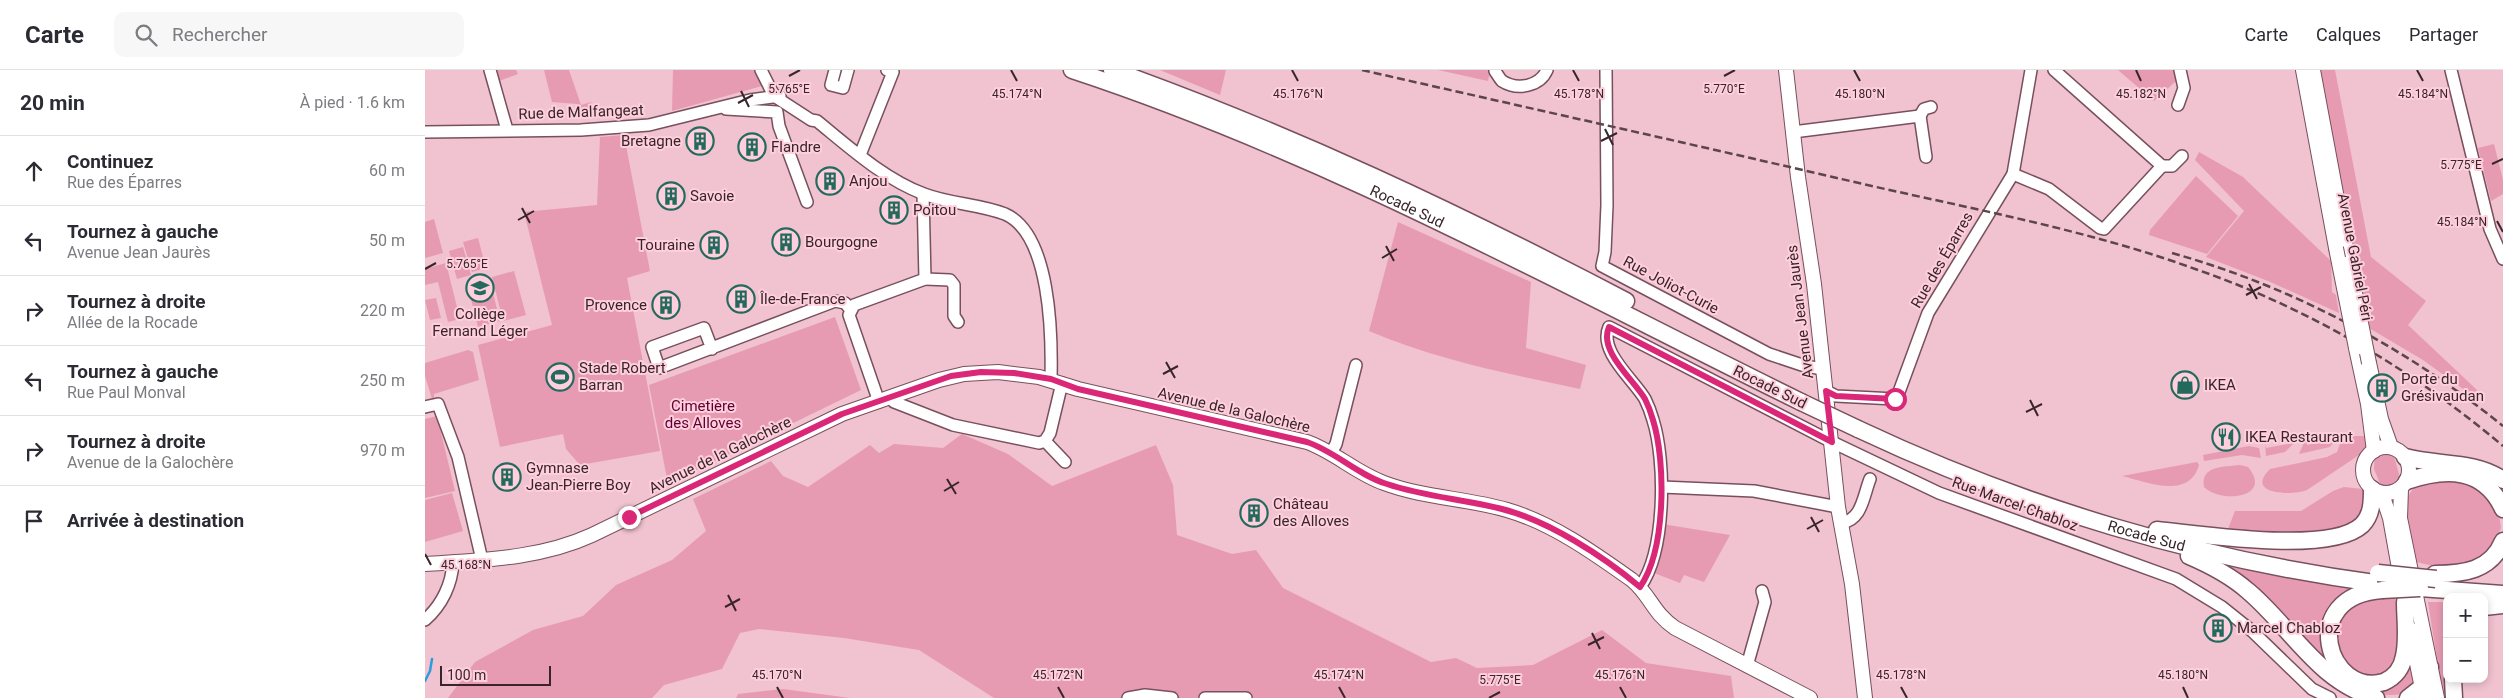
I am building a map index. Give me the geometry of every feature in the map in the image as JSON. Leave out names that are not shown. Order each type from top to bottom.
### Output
[{"type":"highway","name":"Rocade Sud","points":[[1072,70],[1241,132],[1350,179],[1857,423],[1920,458],[2022,498],[2138,536],[2258,564],[2420,588],[2436,581],[2503,583]]},
{"type":"highway","name":"Rocade Sud","points":[[1112,70],[1231,114],[1370,173],[1492,232],[1800,396]]},
{"type":"highway","name":"Rocade Sud","points":[[1857,423],[2066,503],[2157,530],[2380,582],[2403,576],[2503,594]]},
{"type":"highway","points":[[2405,457],[2472,467],[2490,472],[2503,480]]},
{"type":"highway","points":[[2404,485],[2435,473],[2460,474],[2490,489],[2503,509]]},
{"type":"highway","points":[[2157,530],[2264,541],[2297,541],[2338,535],[2352,531],[2366,520],[2377,491]]},
{"type":"highway","points":[[2138,536],[2194,558],[2240,584],[2277,619],[2326,672],[2347,687],[2376,698]]},
{"type":"highway","points":[[2436,581],[2479,568],[2495,555],[2503,541]]},
{"type":"highway","points":[[2380,582],[2347,601],[2336,613],[2330,624],[2328,635],[2330,654],[2337,668],[2350,681],[2361,685],[2378,685],[2392,678],[2399,670],[2405,651],[2405,602]]},
{"type":"highway","points":[[2488,607],[2503,605]]},
{"type":"highway","points":[[2408,698],[2423,692],[2430,667]]},
{"type":"highway","points":[[2453,683],[2454,698]]},
{"type":"main road","name":"Avenue Jean Jaurès","points":[[1787,70],[1798,178],[1811,253],[1838,507],[1852,584],[1865,698]]},
{"type":"main road","name":"Avenue Gabriel Péri","points":[[2303,70],[2368,404],[2374,450]]},
{"type":"main road","name":"Avenue Gabriel Péri","points":[[2313,70],[2369,363],[2381,419],[2391,447]]},
{"type":"main road","name":"Avenue de la Galochère","points":[[425,564],[482,560],[542,552],[575,542],[842,414],[922,385],[964,374],[998,372],[1057,381],[1145,406],[1307,442],[1331,453],[1361,473],[1385,484],[1429,496],[1500,508],[1538,522],[1583,548],[1640,587],[1655,612],[1666,622],[1708,646],[1810,698]]},
{"type":"main road","points":[[2423,692],[2391,518],[2377,491],[2365,481],[2363,469],[2367,457],[2374,450],[2391,447],[2405,457],[2410,472],[2404,485],[2400,518],[2437,698]]},
{"type":"main road","points":[[2377,491],[2389,494],[2404,485]]},
{"type":"street","name":"Rue de Malfangeat","points":[[490,70],[507,130],[581,130],[649,125],[774,96]]},
{"type":"street","points":[[712,349],[704,328],[652,347],[659,368],[712,349],[835,301],[845,303],[850,309],[851,322],[885,400],[953,425],[1039,443],[1045,441],[1050,433],[1057,381],[1047,301],[1038,258],[1027,231],[1019,222],[1007,215],[923,194],[860,155],[817,121],[813,114],[795,101],[786,97],[774,96],[761,70]]},
{"type":"street","points":[[835,70],[831,84],[843,88],[848,70]]},
{"type":"street","points":[[860,155],[893,72],[887,70]]},
{"type":"street","points":[[1495,71],[1503,81],[1529,86],[1543,78],[1547,70]]},
{"type":"street","name":"Rue Joliot-Curie","points":[[1606,70],[1607,199],[1603,266],[1769,354],[1805,366],[1823,369]]},
{"type":"street","name":"Rue des Éparres","points":[[1826,391],[1836,396],[1895,399],[1928,313],[2013,174],[2031,70]]},
{"type":"street","points":[[2054,70],[2162,166],[2172,166],[2182,156]]},
{"type":"street","points":[[2178,105],[2184,88],[2181,70]]},
{"type":"street","points":[[2451,70],[2490,229],[2503,260]]},
{"type":"street","points":[[1926,157],[1920,116],[1925,109],[1931,107]]},
{"type":"street","name":"Rue de Malfangeat","points":[[717,108],[777,112],[779,126],[807,202]]},
{"type":"street","points":[[1793,132],[1920,116]]},
{"type":"street","points":[[425,132],[507,130]]},
{"type":"street","points":[[2013,174],[2049,189],[2100,228],[2104,229],[2162,166]]},
{"type":"street","points":[[923,194],[925,280]]},
{"type":"street","points":[[850,309],[860,302],[925,280],[950,280],[954,285],[954,316],[958,322]]},
{"type":"street","name":"Rue Marcel Chabloz","points":[[1662,487],[1661,456],[1653,419],[1645,399],[1614,358],[1607,338],[1609,327],[1832,442],[1939,493],[2176,579],[2223,607],[2312,689],[2330,698]]},
{"type":"street","points":[[1331,453],[1356,365]]},
{"type":"street","points":[[425,407],[437,404],[457,453],[482,560]]},
{"type":"street","points":[[1045,441],[1065,462]]},
{"type":"street","points":[[1841,523],[1850,522],[1856,516],[1870,479]]},
{"type":"street","points":[[1640,587],[1654,555],[1662,487],[1755,491],[1838,507]]},
{"type":"street","points":[[425,620],[445,594],[452,575],[453,562]]},
{"type":"street","points":[[1747,666],[1765,602],[1762,591]]},
{"type":"street","points":[[1128,698],[1145,695],[1172,698]]},
{"type":"street","points":[[1205,698],[1246,698]]},
{"type":"green space","points":[[495,70],[516,70],[518,74],[499,81]]},
{"type":"green space","points":[[544,70],[569,70],[581,105],[591,102],[593,111],[578,110],[577,104],[552,102]]},
{"type":"green space","points":[[673,70],[756,70],[762,86],[672,111]]},
{"type":"green space","points":[[1160,70],[1226,70],[1220,95]]},
{"type":"green space","points":[[1438,70],[1490,70],[1488,81]]},
{"type":"green space","points":[[2118,70],[2174,70],[2176,81],[2154,101]]},
{"type":"green space","points":[[2320,70],[2335,70],[2371,257],[2426,301],[2408,325],[2477,390],[2474,397],[2423,360],[2369,328]]},
{"type":"green space","points":[[624,135],[650,271],[627,278],[660,451],[580,465],[566,449],[563,434],[500,447],[478,345],[552,325],[524,212],[597,205],[600,137]]},
{"type":"green space","points":[[2494,144],[2503,180],[2503,194],[2491,201],[2478,148]]},
{"type":"green space","points":[[2199,152],[2243,177],[2331,261],[2332,292],[2336,295],[2339,313],[2268,281],[2206,257],[2244,211],[2195,160]]},
{"type":"green space","points":[[2196,176],[2238,216],[2207,254],[2149,235],[2150,230]]},
{"type":"green space","points":[[434,219],[443,253],[425,258],[425,222]]},
{"type":"green space","points":[[1398,222],[1531,282],[1526,348],[1586,365],[1580,389],[1500,372],[1447,358],[1369,331]]},
{"type":"green space","points":[[478,238],[486,268],[472,272],[463,242]]},
{"type":"green space","points":[[463,247],[471,275],[457,279],[449,251]]},
{"type":"green space","points":[[446,263],[460,319],[448,322],[438,282],[425,285],[425,269]]},
{"type":"green space","points":[[514,271],[526,315],[503,321],[492,277]]},
{"type":"green space","points":[[489,277],[500,321],[478,327],[467,283]]},
{"type":"green space","points":[[436,298],[441,318],[430,320],[425,300]]},
{"type":"green space","name":"Cimetière des Alloves","points":[[835,317],[861,390],[668,484],[649,385]]},
{"type":"green space","points":[[468,350],[473,352],[479,380],[434,394],[434,399],[432,399],[425,376],[425,363]]},
{"type":"green space","points":[[437,416],[455,491],[425,498],[425,419]]},
{"type":"green space","points":[[962,434],[1008,454],[1052,486],[1156,445],[1173,485],[1177,535],[1232,554],[1256,550],[1283,588],[1431,662],[1456,658],[1477,668],[1533,665],[1602,630],[1646,663],[1731,676],[1734,698],[994,698],[919,650],[844,638],[759,629],[740,633],[722,669],[664,685],[652,698],[448,698],[475,662],[533,630],[583,616],[616,585],[672,560],[706,531],[693,499],[771,461],[783,476],[808,487],[870,445],[879,453],[894,444],[943,448]]},
{"type":"green space","points":[[2343,436],[2368,436],[2365,451],[2307,490],[2282,493],[2266,489],[2263,484],[2264,478],[2270,469],[2327,457],[2337,452]]},
{"type":"green space","points":[[2306,438],[2307,445],[2336,439],[2330,447],[2299,454]]},
{"type":"green space","points":[[2294,443],[2285,452],[2266,456],[2265,444],[2266,448]]},
{"type":"green space","points":[[2249,446],[2259,448],[2261,458],[2242,455],[2204,461],[2203,455]]},
{"type":"green space","points":[[2387,452],[2393,453],[2399,474],[2397,484],[2388,487],[2381,486],[2374,469],[2375,456]]},
{"type":"green space","points":[[2197,462],[2199,465],[2194,476],[2186,482],[2177,485],[2166,486],[2122,476]]},
{"type":"green space","points":[[2240,465],[2248,467],[2254,477],[2254,486],[2250,491],[2242,495],[2232,496],[2212,492],[2204,487],[2204,480],[2210,471],[2215,468]]},
{"type":"green space","points":[[2445,477],[2487,490],[2498,508],[2501,528],[2492,549],[2464,567],[2442,568],[2416,562],[2410,537],[2407,507],[2410,493],[2421,484]]},
{"type":"green space","points":[[2344,487],[2363,489],[2367,499],[2356,524],[2291,538],[2228,529],[2235,511],[2301,511],[2333,491]]},
{"type":"green space","points":[[452,493],[463,531],[425,542],[425,500]]},
{"type":"green space","points":[[1662,524],[1730,535],[1704,582],[1684,575],[1680,583],[1654,573]]},
{"type":"green space","points":[[2212,560],[2356,589],[2329,610],[2322,641],[2323,662],[2261,592],[2212,563]]},
{"type":"green space","points":[[2371,596],[2396,599],[2401,644],[2395,668],[2368,682],[2336,658],[2338,616]]},
{"type":"green space","points":[[2428,602],[2443,602],[2443,683],[2448,683],[2450,698],[2443,698]]},
{"type":"green space","points":[[2409,652],[2415,686],[2400,694],[2371,694]]},
{"type":"green space","points":[[783,689],[850,698],[736,698],[738,694]]},
{"type":"waterway","points":[[425,681],[430,671],[432,659]]},
{"type":"railway","points":[[1362,70],[2025,220],[2156,256],[2198,270],[2280,303],[2359,344],[2433,392],[2503,446]]},
{"type":"railway","points":[[2172,253],[2261,283],[2346,323],[2427,370],[2503,426]]},
{"type":"place","name":"Bretagne","points":[[700,141]]},
{"type":"place","name":"Flandre","points":[[752,147]]},
{"type":"place","name":"Anjou","points":[[830,181]]},
{"type":"place","name":"Savoie","points":[[671,196]]},
{"type":"place","name":"Poitou","points":[[894,210]]},
{"type":"place","name":"Bourgogne","points":[[786,242]]},
{"type":"place","name":"Touraine","points":[[714,245]]},
{"type":"place","name":"Collège Fernand Léger","points":[[480,288]]},
{"type":"place","name":"Île-de-France","points":[[741,299]]},
{"type":"place","name":"Provence","points":[[666,305]]},
{"type":"place","name":"Stade Robert Barran","points":[[560,377]]},
{"type":"place","name":"IKEA","points":[[2185,385]]},
{"type":"place","name":"Porte du Grésivaudan","points":[[2382,388]]},
{"type":"place","name":"IKEA Restaurant","points":[[2226,437]]},
{"type":"place","name":"Gymnase Jean-Pierre Boy","points":[[507,477]]},
{"type":"place","name":"Château des Alloves","points":[[1254,513]]},
{"type":"place","name":"Marcel Chabloz","points":[[2218,628]]},
{"type":"route","points":[[629,517],[842,414],[863,406],[884,401],[922,385],[951,376],[981,372],[1014,373],[1051,379],[1078,389],[1204,420],[1307,442],[1331,453],[1370,478],[1385,484],[1429,496],[1507,510],[1556,531],[1640,587],[1647,575],[1654,555],[1662,487],[1661,456],[1653,419],[1645,399],[1618,365],[1610,350],[1607,338],[1609,327],[1832,442],[1826,391],[1836,396],[1895,399]]}]
